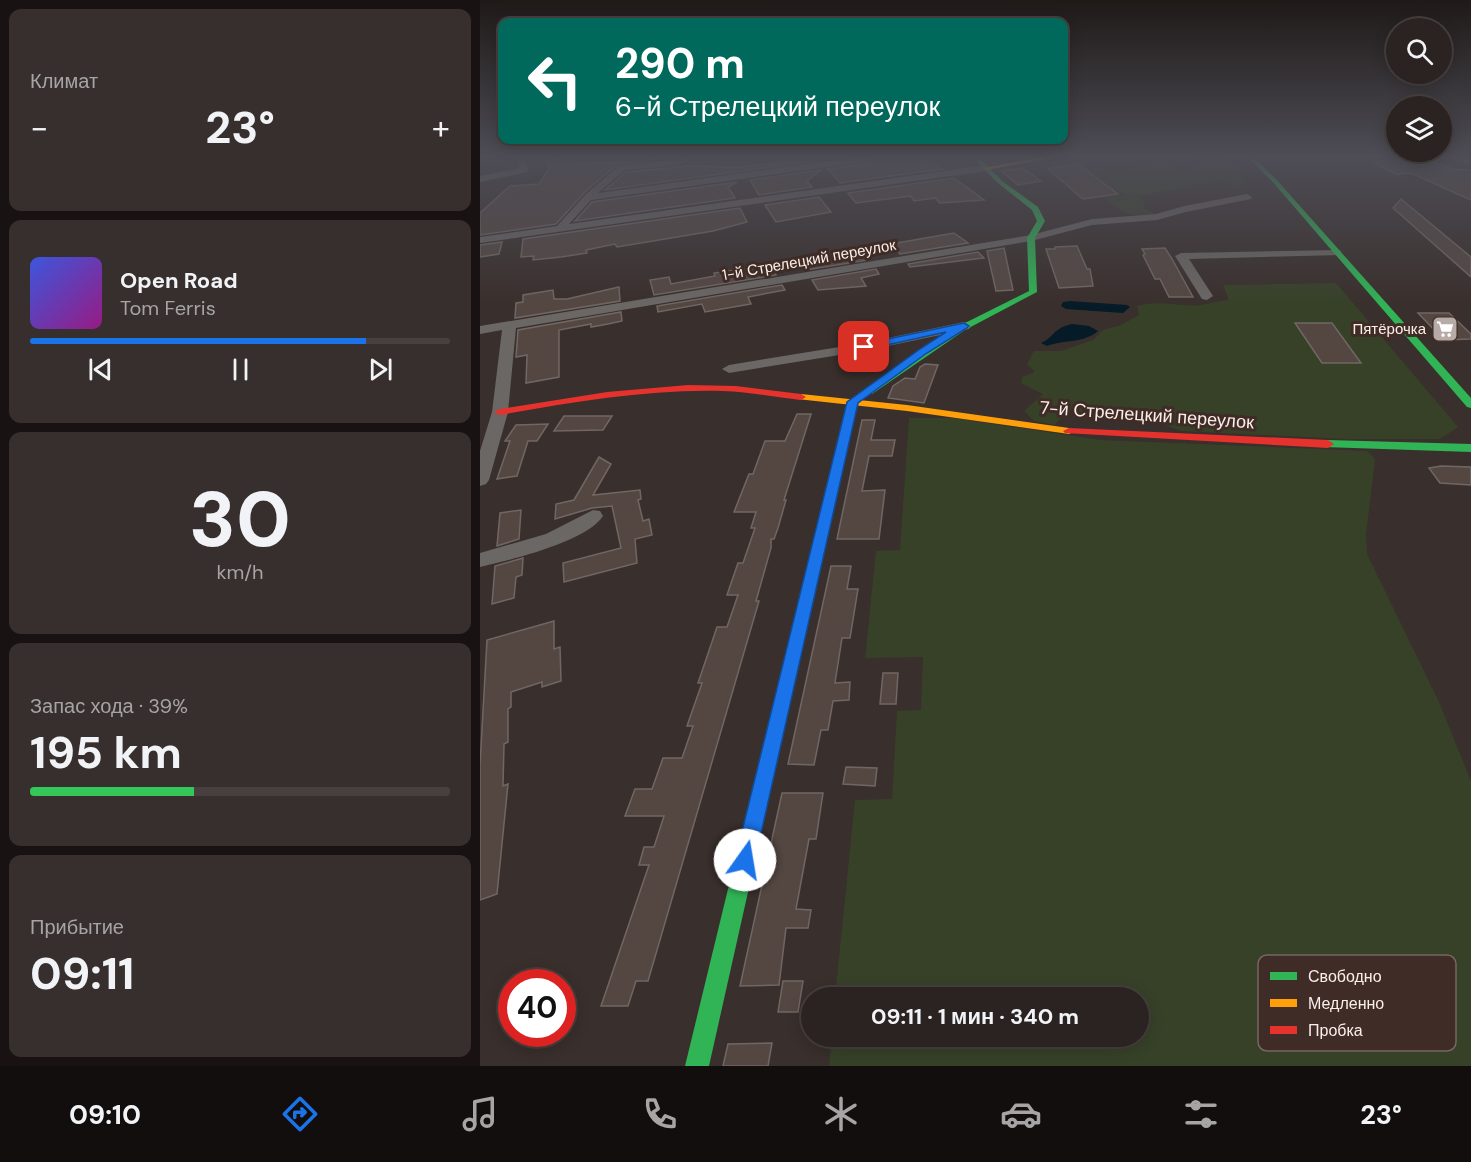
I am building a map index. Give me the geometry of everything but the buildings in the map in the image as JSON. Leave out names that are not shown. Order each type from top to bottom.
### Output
[{"type":"street","points":[[560,229],[562,222],[577,208]]},
{"type":"street","points":[[480,240],[708,208]]},
{"type":"street","points":[[697,1066],[853,402],[924,351],[964,326],[994,309],[1033,292],[1030,238],[1041,221],[1034,208]]},
{"type":"street","name":"1-й Стрелецкий переулок","points":[[480,330],[1030,238],[1092,222],[1157,217],[1191,208]]},
{"type":"street","points":[[1296,208],[1471,405]]},
{"type":"street","points":[[1207,296],[1181,256],[1337,253]]},
{"type":"street","points":[[480,480],[500,412],[509,325]]},
{"type":"street","points":[[729,369],[864,347],[964,326]]},
{"type":"street","name":"7-й Стрелецкий переулок","points":[[500,412],[543,404],[679,389],[717,388],[943,412],[1059,430],[1241,441],[1471,448]]},
{"type":"street","points":[[480,560],[551,541],[573,531],[593,516]]},
{"type":"green space","points":[[1117,208],[1144,208],[1154,214],[1138,215]]},
{"type":"green space","points":[[1336,283],[1458,427],[1440,439],[1346,439],[1181,431],[1162,424],[1124,422],[1110,409],[1091,415],[1067,410],[1055,425],[1034,421],[1024,411],[1043,394],[1022,384],[1022,377],[1035,372],[1027,364],[1034,351],[1061,351],[1093,340],[1103,330],[1121,325],[1139,315],[1137,306],[1156,303],[1197,305],[1229,300],[1223,285]]},
{"type":"green space","points":[[909,418],[954,418],[1100,440],[1367,451],[1375,459],[1366,535],[1367,554],[1439,702],[1471,781],[1471,1066],[829,1066],[831,1047],[1149,1047],[1149,987],[836,987],[855,800],[892,799],[897,711],[921,710],[923,657],[865,658],[876,551],[900,550]]},
{"type":"water","points":[[1063,302],[1130,307],[1123,313],[1066,309],[1061,306]]},
{"type":"water","points":[[1072,324],[1089,326],[1098,331],[1080,340],[1047,346],[1041,343],[1060,328]]},
{"type":"traffic: fast","points":[[868,392],[962,328],[1033,292],[1031,238],[1041,221],[1033,208]]},
{"type":"traffic: fast","points":[[1298,208],[1471,405]]},
{"type":"traffic: fast","points":[[1328,444],[1471,448]]},
{"type":"traffic: fast","points":[[697,1066],[772,745]]},
{"type":"traffic: slow","points":[[801,397],[907,408],[1069,431]]},
{"type":"traffic: jam","points":[[500,412],[607,395],[688,388],[736,389],[801,397]]},
{"type":"traffic: jam","points":[[772,745],[853,402],[868,392]]},
{"type":"traffic: jam","points":[[1069,431],[1328,444]]},
{"type":"place","name":"Пятёрочка","points":[[1445,329]]},
{"type":"route","points":[[745,860],[853,402],[924,351],[964,326],[864,347]]}]
